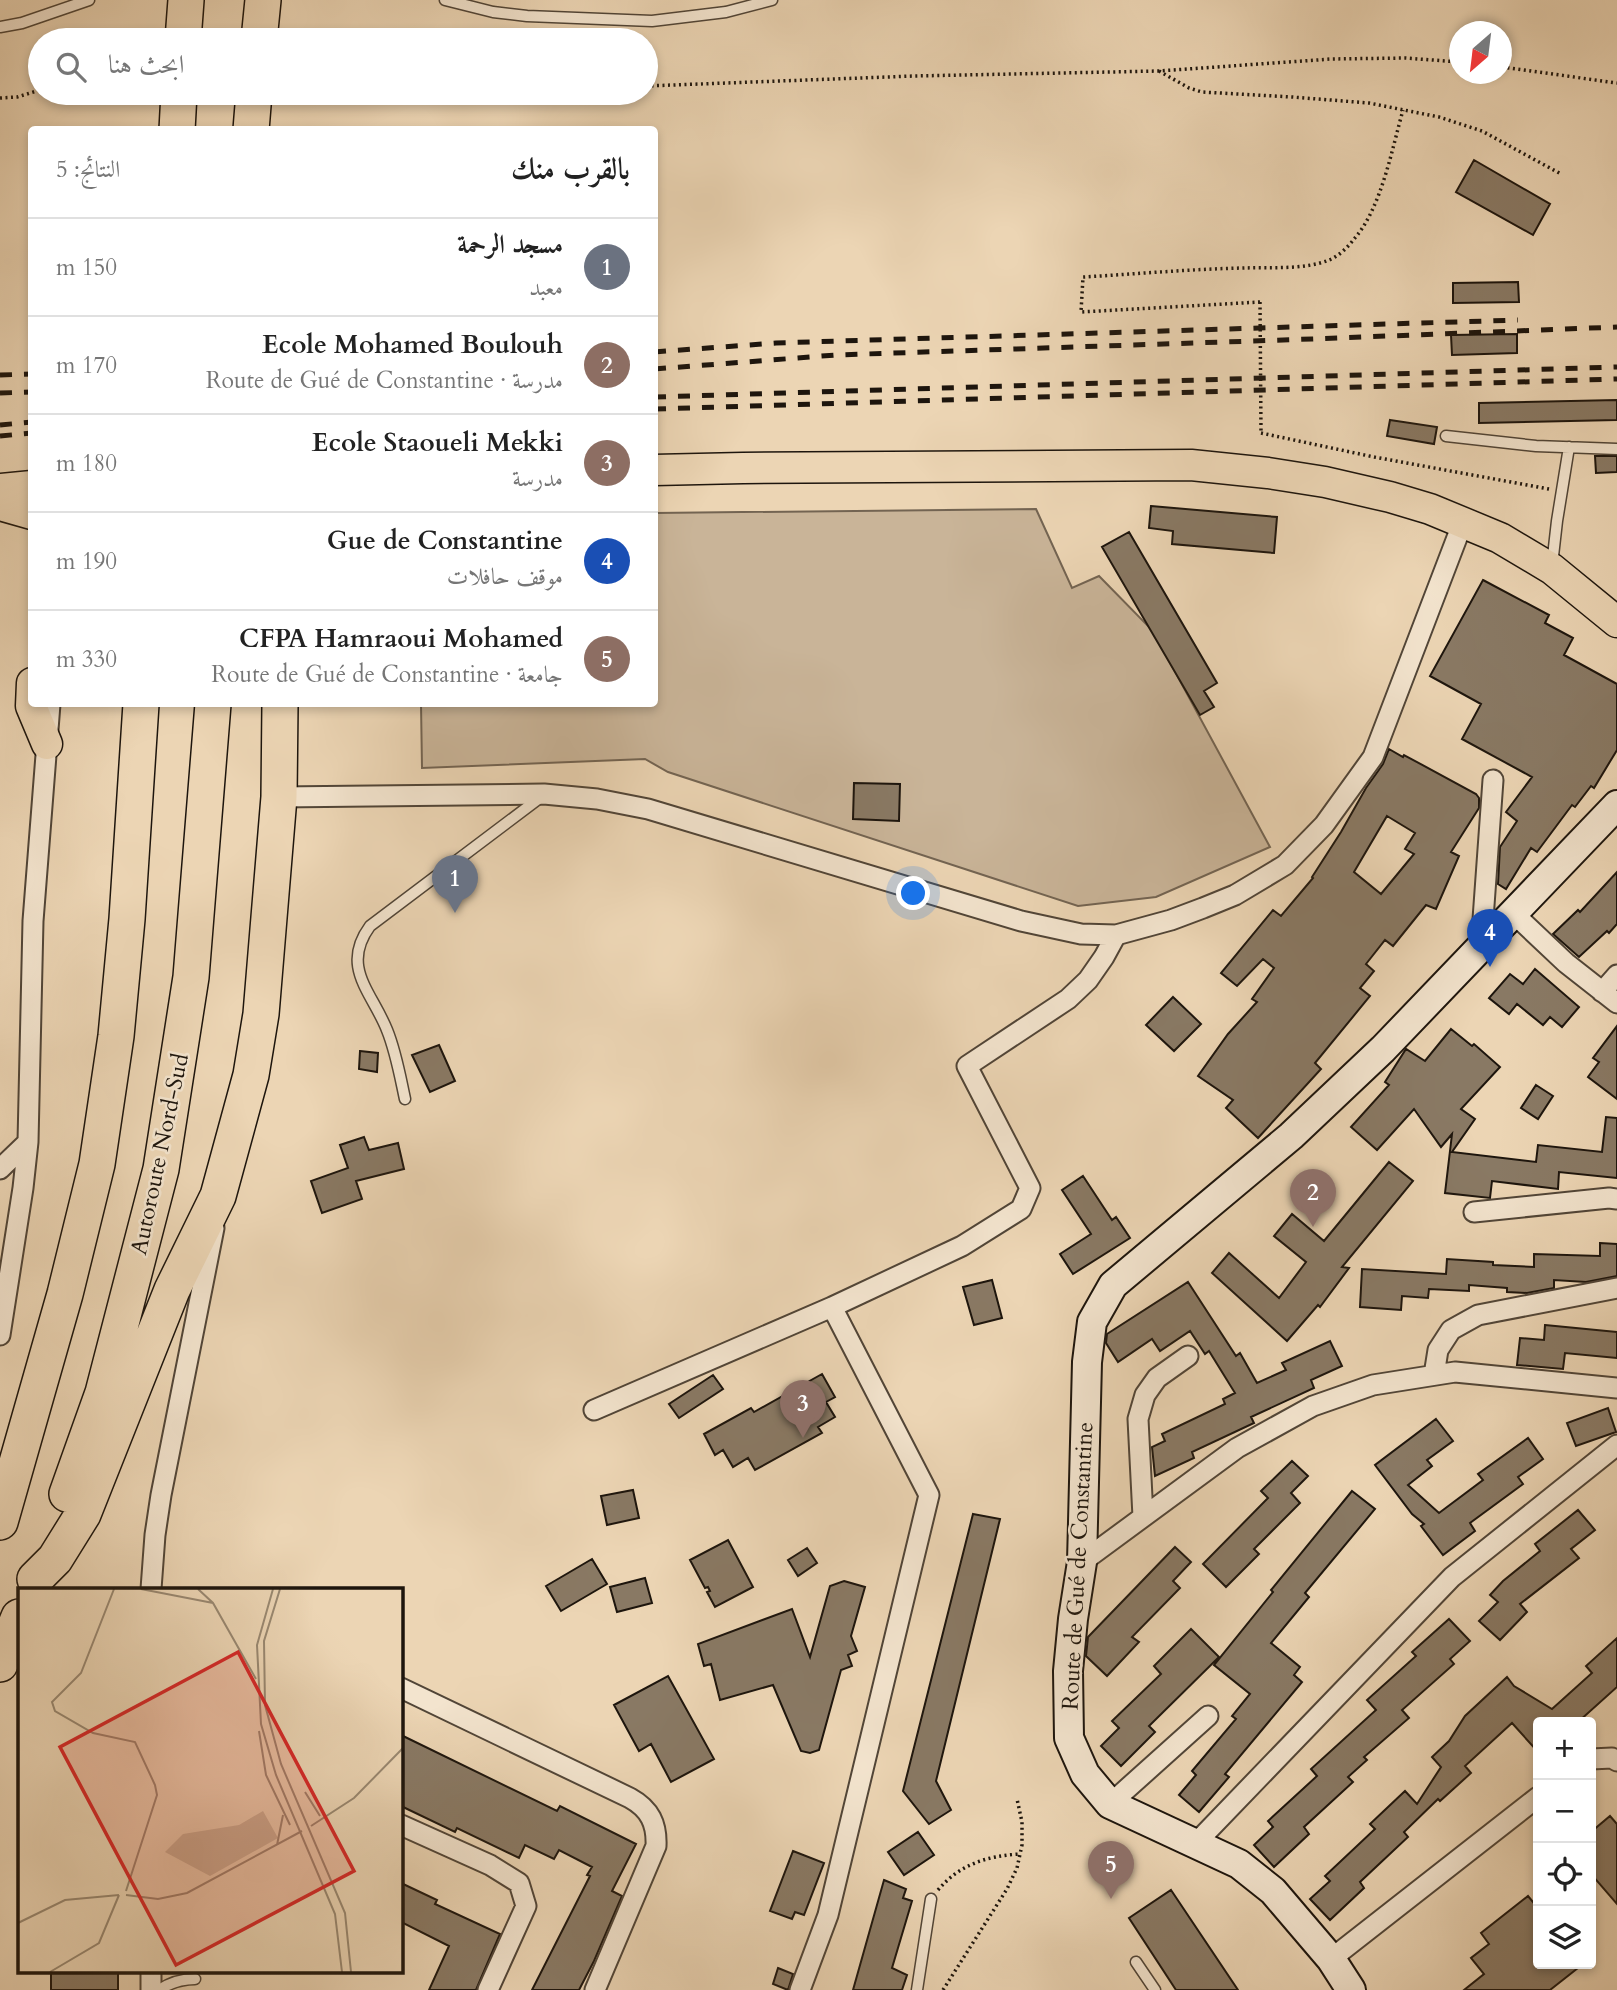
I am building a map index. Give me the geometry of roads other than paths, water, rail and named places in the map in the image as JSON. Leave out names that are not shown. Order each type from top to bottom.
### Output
[{"type":"highway","points":[[184,28],[186,0]]},
{"type":"highway","points":[[261,28],[263,0]]},
{"type":"highway","points":[[177,126],[178,105]]},
{"type":"highway","points":[[251,126],[253,105]]},
{"type":"highway","points":[[0,1522],[65,1294],[97,1164],[116,1036],[126,932],[141,707]]},
{"type":"highway","name":"Autoroute Nord-Sud","points":[[33,1584],[103,1393],[160,1169],[191,977],[213,707]]},
{"type":"highway","points":[[33,1584],[55,1559],[83,1514],[172,1290],[218,1196],[251,1075],[261,1013],[279,797],[280,707]]},
{"type":"highway","points":[[0,1459],[29,1423]]},
{"type":"highway","points":[[0,1664],[18,1619]]},
{"type":"main road","points":[[658,470],[1191,465],[1325,482],[1430,509],[1500,538],[1552,569],[1617,622]]},
{"type":"main road","points":[[0,489],[28,486]]},
{"type":"main road","points":[[0,505],[28,513]]},
{"type":"main road","points":[[31,707],[47,744]]},
{"type":"main road","name":"Route de Gué de Constantine","points":[[1351,1990],[1331,1959],[1273,1891],[1239,1864],[1110,1804],[1085,1774],[1069,1738],[1068,1671],[1082,1562],[1087,1362],[1092,1322],[1113,1285],[1291,1136],[1383,1049],[1613,812]]},
{"type":"street","points":[[279,797],[544,794],[597,799],[648,809],[1021,921],[1081,934],[1116,935],[1171,920],[1235,895],[1285,865],[1324,825],[1373,757],[1463,522]]},
{"type":"street","points":[[0,1335],[28,1142],[33,921],[50,707]]},
{"type":"street","points":[[1482,947],[1493,780]]},
{"type":"street","points":[[1513,913],[1566,963],[1610,998],[1617,975]]},
{"type":"street","points":[[594,1410],[832,1307],[962,1246],[1021,1209],[1030,1188],[967,1066],[1069,999],[1088,979],[1116,935]]},
{"type":"street","points":[[0,1168],[28,1142]]},
{"type":"street","points":[[151,1588],[161,1495],[209,1262],[218,1196]]},
{"type":"street","points":[[1474,1212],[1617,1199]]},
{"type":"street","points":[[1434,1375],[1437,1350],[1451,1330],[1478,1315],[1617,1287]]},
{"type":"street","points":[[800,1990],[828,1915],[929,1495],[832,1307]]},
{"type":"street","points":[[1143,1517],[1138,1419],[1145,1395],[1157,1378],[1188,1356]]},
{"type":"street","points":[[1082,1562],[1237,1448],[1313,1406],[1373,1385],[1454,1372],[1617,1388]]},
{"type":"street","points":[[1196,1843],[1452,1577],[1617,1445]]},
{"type":"street","points":[[402,1688],[630,1798],[649,1812],[657,1834],[656,1846],[595,1990]]},
{"type":"street","points":[[1110,1804],[1208,1716]]},
{"type":"street","points":[[1596,1759],[1612,1758],[1617,1761]]},
{"type":"street","points":[[1331,1959],[1533,1801]]},
{"type":"street","points":[[402,1825],[490,1865],[519,1883],[526,1906],[488,1990]]},
{"type":"street","points":[[151,1972],[151,1990]]},
{"type":"lane","points":[[0,27],[22,23],[89,0]]},
{"type":"lane","points":[[444,0],[493,12],[527,16],[652,21],[726,12],[772,0]]},
{"type":"lane","points":[[1446,436],[1536,446],[1617,449]]},
{"type":"lane","points":[[1552,569],[1569,447]]},
{"type":"lane","points":[[405,1099],[398,1062],[387,1030],[360,977],[357,966],[359,944],[370,926],[544,794]]},
{"type":"lane","points":[[917,1990],[931,1899]]},
{"type":"lane","points":[[1136,1962],[1155,1990]]},
{"type":"lane","points":[[159,1990],[182,1979],[195,1979]]},
{"type":"railway","points":[[658,352],[776,343],[1518,320]]},
{"type":"railway","points":[[658,369],[836,355],[1617,327]]},
{"type":"railway","points":[[658,397],[1617,367]]},
{"type":"railway","points":[[0,375],[28,374]]},
{"type":"railway","points":[[658,409],[1617,379]]},
{"type":"railway","points":[[0,393],[28,392]]},
{"type":"railway","points":[[0,425],[28,422]]},
{"type":"railway","points":[[0,436],[28,433]]},
{"type":"place","name":"مسجد الرحمة","points":[[455,913]]},
{"type":"place","name":"Gue de Constantine","points":[[1490,967]]},
{"type":"place","name":"Ecole Mohamed Boulouh","points":[[1313,1227]]},
{"type":"place","name":"Ecole Staoueli Mekki","points":[[803,1438]]},
{"type":"place","name":"CFPA Hamraoui Mohamed","points":[[1111,1899]]}]
